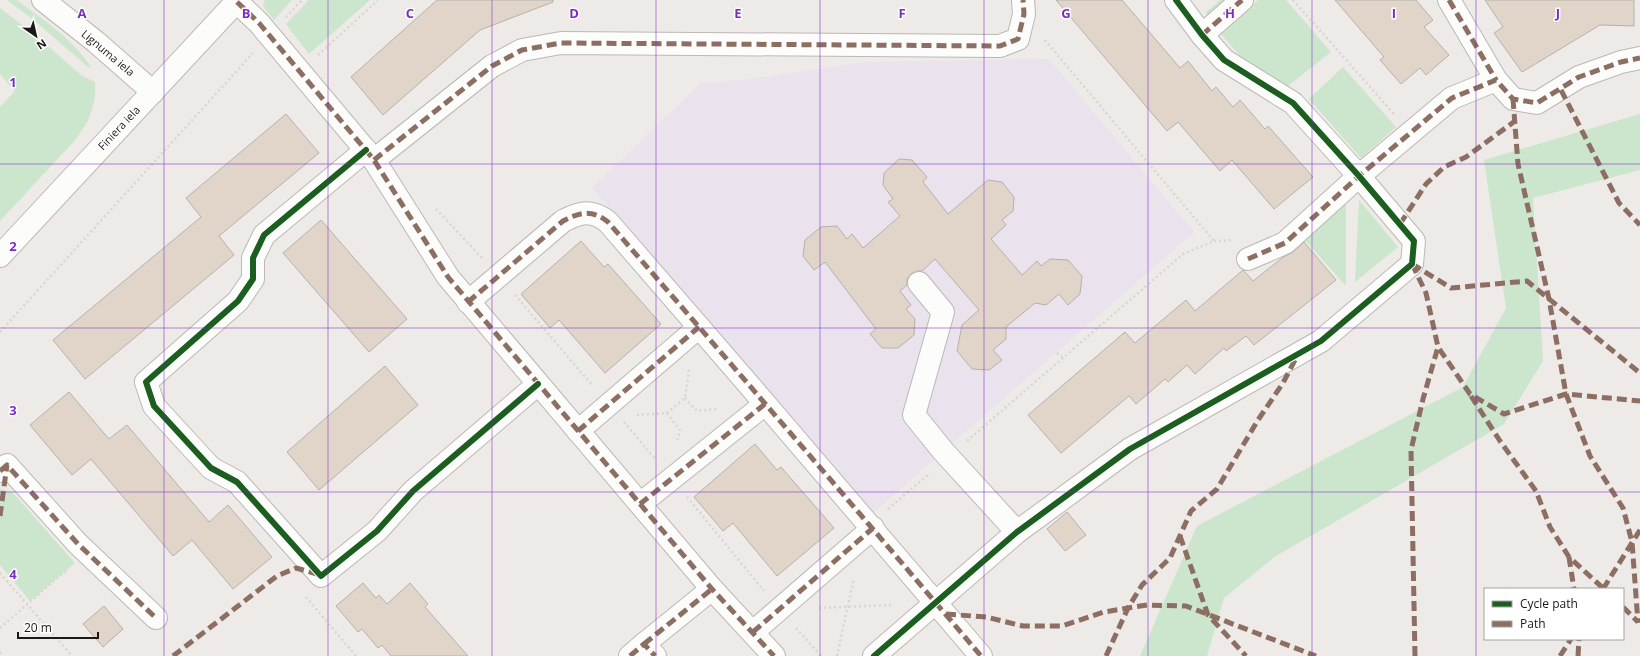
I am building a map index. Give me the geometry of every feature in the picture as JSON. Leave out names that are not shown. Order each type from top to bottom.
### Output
[{"type":"street","name":"Lignuma iela","points":[[43,0],[96,42],[154,92]]},
{"type":"street","points":[[874,656],[937,603],[1017,532],[1130,449],[1321,341],[1412,264],[1414,241],[1360,176],[1293,103],[1224,60],[1202,35],[1176,0]]},
{"type":"street","points":[[1202,35],[1242,0]]},
{"type":"street","points":[[1449,0],[1496,80],[1513,99],[1537,103],[1579,77],[1621,62],[1640,58]]},
{"type":"street","name":"Finiera iela","points":[[0,256],[237,1]]},
{"type":"street","points":[[237,1],[270,35],[370,155],[448,278],[712,589],[774,656]]},
{"type":"street","points":[[538,384],[413,491],[377,530],[321,576],[237,482],[212,468],[154,406],[146,382],[238,301],[254,279],[253,258],[264,235],[492,66],[522,50],[561,43],[1000,46],[1018,40],[1023,7]]},
{"type":"street","points":[[1248,259],[1285,242],[1452,98],[1496,80]]},
{"type":"street","points":[[468,302],[563,221],[575,214],[587,213],[600,216],[608,222],[982,656]]},
{"type":"street","points":[[919,283],[943,312],[914,415],[949,457],[1017,532]]},
{"type":"street","points":[[578,431],[613,410],[699,327]]},
{"type":"street","points":[[640,504],[765,404]]},
{"type":"street","points":[[0,471],[7,465],[87,552],[156,618]]},
{"type":"street","points":[[753,632],[873,528]]},
{"type":"street","points":[[643,652],[712,589]]},
{"type":"path","points":[[0,332],[302,0]]},
{"type":"path","points":[[300,71],[378,0]]},
{"type":"path","points":[[1293,0],[1398,119]]},
{"type":"path","points":[[1023,7],[1214,240]]},
{"type":"path","points":[[431,203],[498,276],[672,479],[779,610],[821,656]]},
{"type":"path","points":[[873,528],[877,518],[1183,254],[1214,240],[1230,241],[1236,238]]},
{"type":"path","points":[[1057,353],[1063,358]]},
{"type":"path","points":[[613,410],[667,413],[685,398],[689,368]]},
{"type":"path","points":[[0,628],[87,552]]},
{"type":"path","points":[[0,573],[72,656]]},
{"type":"path","points":[[837,656],[855,577]]},
{"type":"path","points":[[302,592],[356,656]]},
{"type":"path","points":[[818,608],[848,608],[937,603]]},
{"type":"path","points":[[0,652],[3,656]]},
{"type":"shaded area","points":[[1049,59],[1194,232],[873,513],[592,188],[701,83],[751,79],[864,62]]},
{"type":"green space","points":[[7,0],[17,0],[57,30],[76,48],[91,67],[88,67],[35,21]]},
{"type":"green space","points":[[265,0],[292,0],[274,20],[263,6]]},
{"type":"green space","points":[[309,0],[370,0],[309,54],[286,24]]},
{"type":"green space","points":[[1220,0],[1228,0],[1209,16],[1205,13]]},
{"type":"green space","points":[[1258,0],[1286,0],[1331,52],[1288,86],[1241,57],[1220,33]]},
{"type":"green space","points":[[0,8],[34,34],[81,75],[95,82],[95,98],[89,119],[76,139],[0,221],[0,107],[15,91],[0,74]]},
{"type":"green space","points":[[1343,67],[1396,127],[1361,158],[1309,99]]},
{"type":"green space","points":[[1640,114],[1640,170],[1533,198],[1543,361],[1504,424],[1276,556],[1224,598],[1207,656],[1140,656],[1197,526],[1463,387],[1506,308],[1484,160]]},
{"type":"green space","points":[[1359,200],[1398,247],[1355,282]]},
{"type":"green space","points":[[1346,203],[1346,286],[1305,240]]},
{"type":"green space","points":[[0,489],[12,492],[75,563],[30,601],[0,565]]},
{"type":"building","points":[[437,0],[553,0],[553,2],[480,30],[383,115],[351,77]]},
{"type":"building","points":[[1056,0],[1122,0],[1180,68],[1188,61],[1212,91],[1216,87],[1233,107],[1240,100],[1265,129],[1268,126],[1313,177],[1274,209],[1232,160],[1220,171],[1178,122],[1167,131]]},
{"type":"building","points":[[1335,0],[1416,0],[1433,20],[1424,27],[1449,55],[1426,75],[1420,68],[1401,84],[1380,60],[1384,57]]},
{"type":"building","points":[[1485,0],[1634,0],[1634,26],[1600,25],[1522,72],[1494,33],[1503,27]]},
{"type":"building","points":[[286,114],[319,153],[219,236],[234,255],[85,379],[53,340],[201,217],[186,198]]},
{"type":"building","points":[[899,159],[912,160],[927,177],[923,182],[948,214],[988,180],[1002,182],[1014,197],[1013,211],[1002,220],[1006,225],[991,239],[1022,275],[1037,261],[1041,266],[1050,259],[1068,260],[1082,276],[1080,294],[1068,305],[1059,294],[1046,305],[1035,303],[1006,327],[1006,339],[993,350],[1002,360],[989,370],[972,369],[957,351],[962,325],[979,310],[935,259],[922,271],[917,271],[911,274],[907,279],[907,285],[900,291],[911,305],[906,309],[915,319],[914,335],[898,348],[882,348],[870,334],[876,329],[825,262],[814,270],[803,256],[805,240],[821,227],[837,226],[847,239],[852,234],[863,248],[900,216],[888,202],[893,199],[883,185],[884,173]]},
{"type":"building","points":[[321,220],[407,319],[369,352],[283,253]]},
{"type":"building","points":[[581,241],[604,267],[608,264],[661,324],[605,373],[559,320],[550,328],[521,294]]},
{"type":"building","points":[[1304,242],[1336,280],[1254,345],[1246,336],[1226,351],[1224,348],[1195,374],[1187,365],[1168,382],[1165,379],[1136,404],[1129,396],[1061,453],[1028,415],[1125,332],[1135,343],[1186,300],[1195,311],[1243,270],[1253,281],[1282,258],[1293,252]]},
{"type":"building","points":[[385,366],[418,405],[319,490],[287,452]]},
{"type":"building","points":[[69,392],[109,439],[127,425],[209,522],[228,505],[272,557],[233,589],[192,540],[173,556],[91,459],[72,475],[30,425]]},
{"type":"building","points":[[755,444],[777,470],[781,467],[834,528],[777,576],[733,523],[723,531],[694,497]]},
{"type":"building","points":[[1067,512],[1086,535],[1065,551],[1047,529]]},
{"type":"building","points":[[363,583],[376,598],[379,595],[387,604],[410,583],[428,604],[425,607],[468,656],[391,656],[382,645],[378,648],[362,629],[358,632],[336,606]]},
{"type":"building","points":[[104,606],[123,629],[103,647],[83,624]]},
{"type":"marked path","points":[[374,160],[492,66],[522,50],[561,43],[1000,46],[1018,39],[1024,14],[1023,0]]},
{"type":"marked path","points":[[1202,35],[1242,0]]},
{"type":"marked path","points":[[1449,0],[1496,80]]},
{"type":"marked path","points":[[237,2],[259,23],[374,160],[448,277],[712,589],[774,656]]},
{"type":"marked path","points":[[1248,259],[1285,243],[1359,176],[1452,98],[1496,80],[1513,99],[1537,103],[1579,77],[1621,62],[1640,58]]},
{"type":"marked path","points":[[1561,90],[1619,203],[1640,225]]},
{"type":"marked path","points":[[1513,99],[1518,164],[1549,299],[1566,394],[1590,456],[1623,508],[1632,542],[1638,623]]},
{"type":"marked path","points":[[1400,224],[1426,184],[1444,167],[1466,157],[1515,121]]},
{"type":"marked path","points":[[468,302],[563,221],[586,213],[597,215],[608,222],[981,656]]},
{"type":"marked path","points":[[1412,264],[1426,293],[1438,347],[1470,394],[1504,414],[1566,394],[1640,401]]},
{"type":"marked path","points":[[1412,264],[1451,288],[1527,281],[1640,373]]},
{"type":"marked path","points":[[578,431],[699,327]]},
{"type":"marked path","points":[[1415,656],[1411,450],[1423,399],[1438,347]]},
{"type":"marked path","points":[[1106,656],[1128,608],[1142,585],[1170,558],[1191,511],[1217,489],[1258,420],[1283,383],[1297,356]]},
{"type":"marked path","points":[[1471,396],[1500,441],[1536,491],[1550,527],[1569,557],[1603,588]]},
{"type":"marked path","points":[[640,504],[765,404]]},
{"type":"marked path","points":[[0,471],[7,465],[78,544],[156,618]]},
{"type":"marked path","points":[[0,516],[7,465]]},
{"type":"marked path","points":[[753,632],[873,528]]},
{"type":"marked path","points":[[1604,588],[1640,530]]},
{"type":"marked path","points":[[1180,536],[1208,615],[1246,656]]},
{"type":"marked path","points":[[1569,557],[1574,588]]},
{"type":"marked path","points":[[173,656],[277,576],[296,568],[317,574]]},
{"type":"marked path","points":[[644,644],[712,589]]},
{"type":"marked path","points":[[946,614],[986,617],[1023,626],[1062,626],[1104,612],[1128,608],[1147,605],[1186,606],[1316,656]]},
{"type":"marked path","points":[[1624,608],[1638,622]]},
{"type":"marked path","points":[[1560,656],[1570,640]]},
{"type":"marked path","points":[[1578,656],[1579,640]]},
{"type":"marked path","points":[[630,656],[644,644],[655,656]]},
{"type":"cycle path","points":[[874,656],[1017,532],[1130,449],[1321,341],[1412,264],[1414,241],[1359,176],[1293,103],[1224,60],[1202,35],[1176,0]]},
{"type":"cycle path","points":[[366,150],[264,235],[253,258],[253,279],[238,301],[146,382],[154,406],[211,468],[237,482],[321,576],[377,531],[413,491],[538,384]]}]
